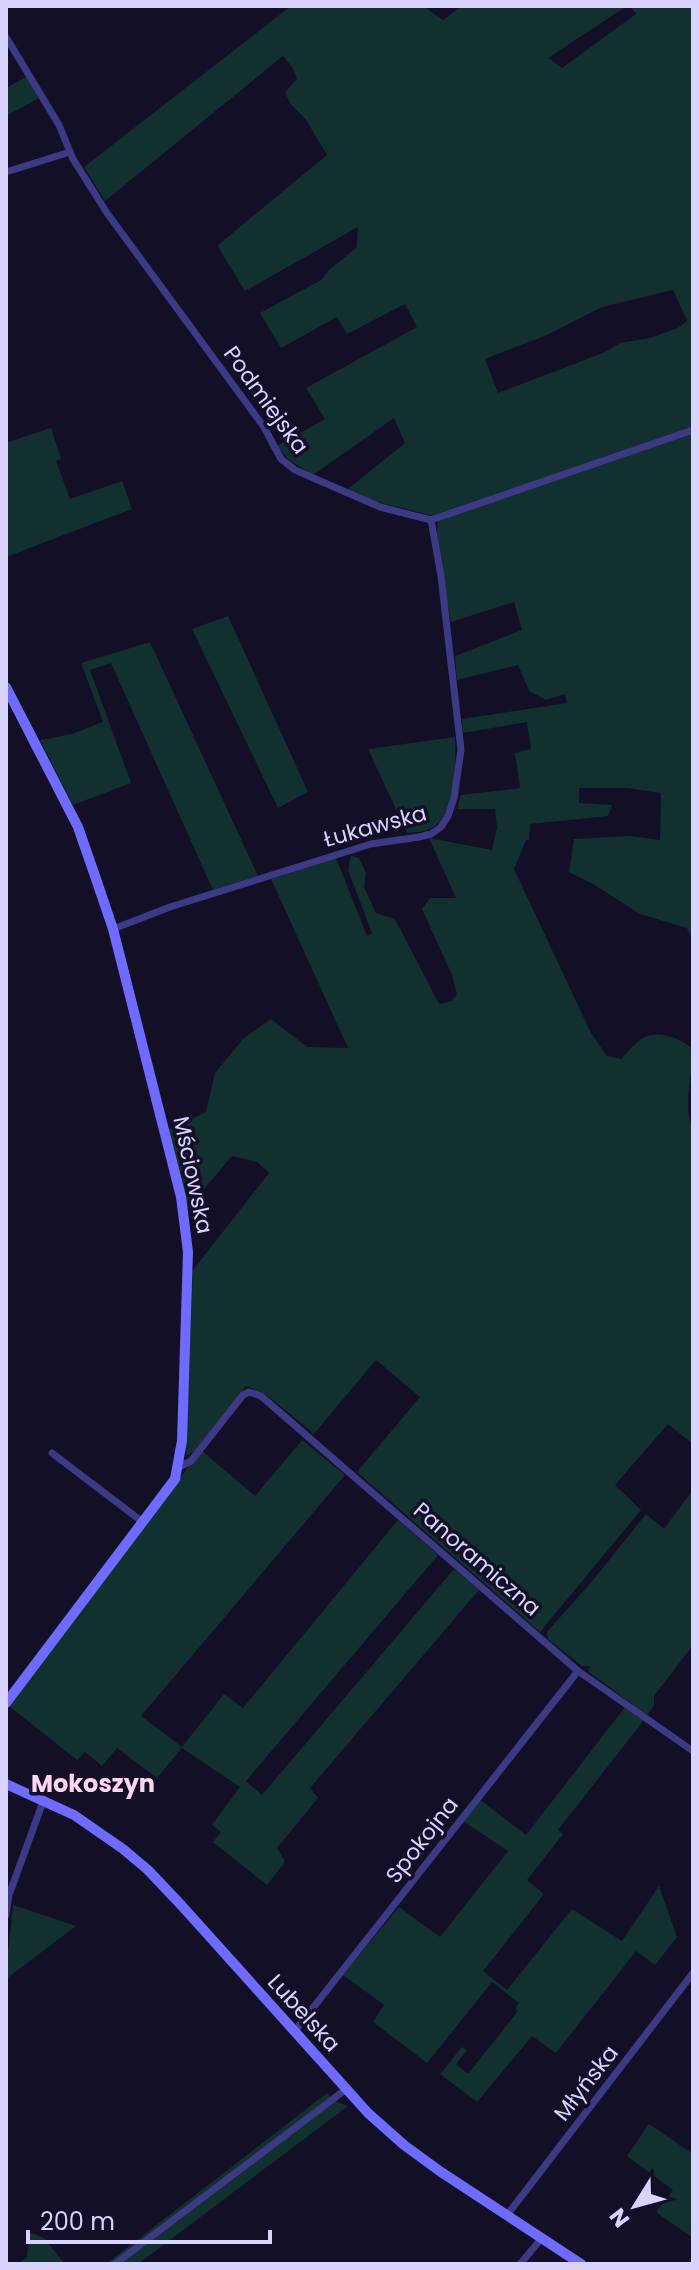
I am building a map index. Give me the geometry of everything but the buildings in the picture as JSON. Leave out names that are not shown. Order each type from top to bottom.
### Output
[{"type":"street","name":"Podmiejska","points":[[6,37],[107,213],[264,427],[281,459],[305,476],[355,498],[431,520]]},
{"type":"street","points":[[6,172],[70,152]]},
{"type":"street","points":[[431,520],[693,430]]},
{"type":"street","name":"Łukawska","points":[[113,929],[170,907],[371,844],[431,834],[441,827],[454,798],[461,750],[441,576],[431,520]]},
{"type":"street","name":"Mściowska","points":[[6,687],[78,827],[113,929],[186,1223],[188,1268],[182,1441],[179,1467],[171,1487],[6,1703]]},
{"type":"street","name":"Panoramiczna","points":[[179,1467],[191,1461],[243,1395],[249,1392],[261,1396],[578,1671],[693,1751]]},
{"type":"street","points":[[52,1453],[144,1523]]},
{"type":"street","name":"Spokojna","points":[[294,2032],[578,1671]]},
{"type":"street","name":"Lubelska","points":[[6,1784],[44,1799],[96,1828],[148,1870],[345,2090],[404,2145],[581,2264]]},
{"type":"street","points":[[6,1915],[9,1895],[44,1799]]},
{"type":"street","name":"Młyńska","points":[[507,2215],[693,1973]]},
{"type":"street","points":[[115,2264],[345,2090]]},
{"type":"street","points":[[520,2264],[542,2238]]},
{"type":"green space","points":[[291,6],[423,6],[443,20],[462,6],[627,6],[548,58],[562,68],[636,14],[630,6],[693,6],[693,941],[687,928],[640,914],[569,872],[574,839],[629,836],[660,840],[661,793],[627,788],[579,788],[579,803],[612,805],[608,816],[530,824],[529,840],[526,840],[514,869],[591,1033],[607,1056],[621,1059],[635,1044],[651,1035],[677,1039],[693,1049],[688,1110],[693,1127],[693,1444],[668,1424],[615,1485],[641,1510],[540,1632],[357,1472],[420,1397],[376,1360],[313,1435],[265,1394],[246,1386],[195,1451],[186,1456],[193,1270],[269,1173],[257,1162],[232,1156],[187,1209],[168,1130],[206,1112],[215,1073],[244,1038],[271,1019],[307,1047],[348,1048],[271,879],[336,858],[367,936],[372,933],[348,870],[351,856],[359,858],[366,873],[364,887],[376,913],[395,919],[439,1004],[452,1001],[457,994],[452,975],[422,909],[430,898],[456,898],[429,838],[492,850],[497,828],[495,809],[457,809],[461,795],[520,788],[515,753],[531,749],[527,722],[463,733],[462,719],[567,703],[565,694],[546,700],[529,691],[518,665],[457,680],[455,656],[522,630],[514,602],[451,622],[436,541],[438,517],[361,498],[348,489],[405,443],[394,418],[313,475],[289,460],[277,446],[325,419],[306,388],[417,327],[405,304],[347,334],[337,317],[281,348],[260,313],[321,280],[357,247],[358,227],[245,291],[220,250],[218,245],[327,155],[285,92],[297,79],[283,56],[105,201],[84,167]],"holes":[[[673,290],[687,321],[678,328],[650,338],[620,343],[603,353],[498,393],[485,359],[547,335],[602,307]]]},
{"type":"green space","points":[[26,77],[39,98],[6,116],[6,88]]},
{"type":"green space","points":[[51,428],[61,459],[56,461],[70,499],[122,481],[132,509],[6,557],[6,443]]},
{"type":"green space","points":[[228,616],[308,792],[278,808],[192,629]]},
{"type":"green space","points":[[150,642],[258,876],[213,890],[111,663],[90,670],[131,783],[73,805],[40,740],[72,734],[103,722],[81,663]]},
{"type":"green space","points":[[455,737],[453,786],[446,812],[432,828],[407,833],[368,749]]},
{"type":"green space","points":[[302,1440],[345,1475],[141,1716],[182,1747],[224,1694],[243,1708],[398,1520],[438,1555],[246,1781],[262,1795],[454,1569],[479,1590],[310,1788],[318,1798],[277,1848],[285,1862],[267,1885],[213,1842],[221,1832],[212,1825],[240,1787],[182,1748],[157,1778],[117,1748],[102,1766],[85,1752],[77,1760],[9,1706],[201,1450],[255,1496]]},
{"type":"green space","points":[[693,1490],[693,1645],[654,1696],[654,1706],[647,1715],[588,1671],[590,1666],[582,1666],[548,1639],[547,1632],[646,1514],[664,1529]]},
{"type":"green space","points":[[625,1707],[644,1720],[558,1830],[563,1834],[527,1880],[544,1894],[483,1971],[507,1990],[572,1909],[622,1941],[659,1886],[677,1937],[655,1965],[636,1951],[556,2053],[532,2036],[477,2102],[440,2074],[462,2047],[467,2050],[456,2064],[468,2074],[518,2011],[515,2009],[519,2003],[492,1982],[427,2063],[373,2022],[384,2005],[343,1975],[399,1907],[440,1937],[508,1851],[463,1821],[479,1799],[526,1835]]},
{"type":"green space","points":[[13,1905],[76,1926],[6,1979],[6,1971]]},
{"type":"green space","points":[[327,2093],[332,2100],[348,2106],[138,2264],[106,2264]]},
{"type":"green space","points":[[649,2124],[693,2154],[693,2238],[656,2212],[673,2190],[627,2156]]},
{"type":"green space","points":[[29,2232],[44,2238],[65,2264],[17,2264],[27,2258]]},
{"type":"district","name":"Mokoszyn","points":[[93,1783]]}]
